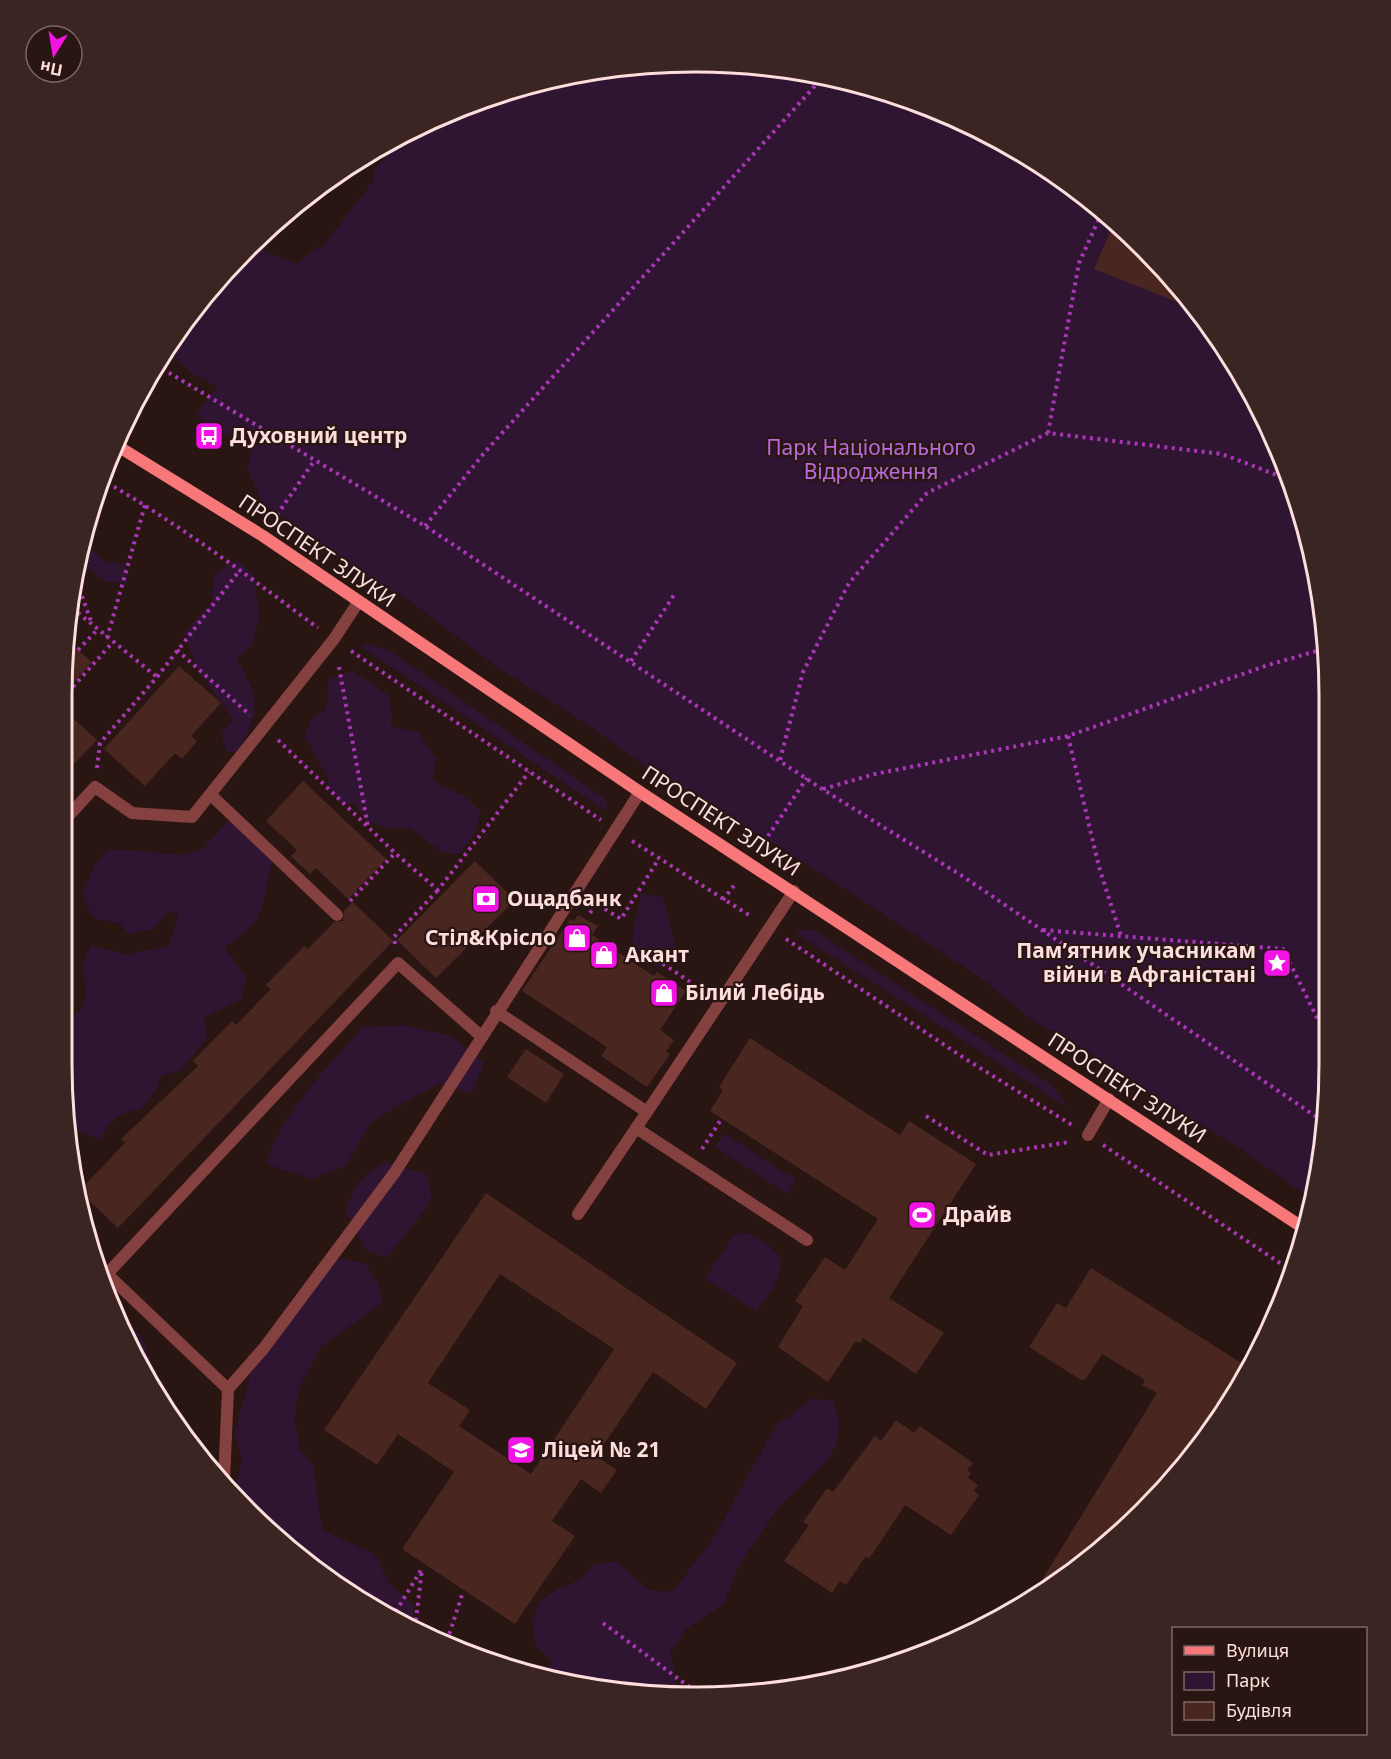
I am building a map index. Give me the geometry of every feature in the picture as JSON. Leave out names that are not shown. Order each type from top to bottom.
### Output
[{"type":"main road","name":"ПРОСПЕКТ ЗЛУКИ","points":[[123,449],[263,536],[640,792],[794,891],[1298,1224]]},
{"type":"lane","points":[[72,812],[95,786],[132,813],[192,816],[266,728],[334,639],[358,601]]},
{"type":"lane","points":[[224,1472],[228,1389],[264,1348],[395,1172],[496,1011],[640,792]]},
{"type":"lane","points":[[211,795],[337,915]]},
{"type":"lane","points":[[578,1214],[794,891]]},
{"type":"lane","points":[[107,1270],[398,963],[481,1036]]},
{"type":"lane","points":[[496,1011],[647,1112]]},
{"type":"lane","points":[[1082,1137],[1109,1099]]},
{"type":"lane","points":[[636,1128],[807,1240]]},
{"type":"lane","points":[[111,1281],[228,1389]]},
{"type":"path","points":[[425,526],[485,452],[817,84]]},
{"type":"path","points":[[1048,434],[1079,263],[1098,220]]},
{"type":"path","points":[[164,370],[425,526],[822,789],[964,877],[1317,1117]]},
{"type":"path","points":[[780,760],[803,672],[849,583],[927,493],[1048,434],[1222,454],[1279,476]]},
{"type":"path","points":[[277,515],[314,460]]},
{"type":"path","points":[[109,484],[145,505],[240,570],[334,639],[658,860],[770,928],[1082,1137],[1285,1267]]},
{"type":"path","points":[[106,638],[145,505]]},
{"type":"path","points":[[95,786],[100,743],[157,677],[240,570]]},
{"type":"path","points":[[631,661],[676,592]]},
{"type":"path","points":[[81,593],[92,624]]},
{"type":"path","points":[[77,612],[112,643],[157,677]]},
{"type":"path","points":[[78,650],[98,630]]},
{"type":"path","points":[[334,639],[369,827]]},
{"type":"path","points":[[72,688],[112,643]]},
{"type":"path","points":[[177,650],[266,728],[395,853],[438,890]]},
{"type":"path","points":[[822,789],[875,774],[1068,736],[1247,672],[1318,651]]},
{"type":"path","points":[[1068,736],[1099,867],[1121,936]]},
{"type":"path","points":[[398,963],[394,937],[438,890],[529,772]]},
{"type":"path","points":[[768,836],[807,778]]},
{"type":"path","points":[[337,915],[395,853]]},
{"type":"path","points":[[576,890],[621,919],[658,860]]},
{"type":"path","points":[[723,900],[736,883]]},
{"type":"path","points":[[590,913],[596,904]]},
{"type":"path","points":[[1041,930],[1283,950],[1319,1022]]},
{"type":"path","points":[[644,951],[720,1002]]},
{"type":"path","points":[[926,1116],[988,1155],[1082,1137]]},
{"type":"path","points":[[709,1139],[722,1118]]},
{"type":"path","points":[[397,1610],[422,1569],[416,1621]]},
{"type":"path","points":[[449,1636],[462,1595]]},
{"type":"path","points":[[603,1623],[690,1687]]},
{"type":"green space","name":"Парк Національного Відродження","points":[[655,73],[736,73],[777,77],[857,93],[934,119],[971,136],[1042,177],[1075,201],[1107,227],[1164,284],[1214,349],[1255,420],[1272,457],[1298,534],[1314,614],[1319,696],[1319,1064],[1314,1145],[1305,1194],[1241,1149],[1155,1097],[1084,1049],[1035,1022],[978,976],[777,845],[679,791],[591,727],[496,666],[410,601],[355,570],[263,504],[247,468],[251,452],[196,415],[217,386],[193,374],[173,356],[227,284],[262,248],[298,264],[317,247],[322,248],[373,181],[375,168],[390,153],[420,136],[457,119],[534,93],[614,77]]},
{"type":"green space","points":[[90,549],[107,562],[125,565],[128,583],[107,582],[89,569],[85,569]]},
{"type":"green space","points":[[236,559],[254,575],[259,618],[252,645],[236,659],[250,685],[255,704],[251,725],[239,752],[227,752],[221,734],[233,720],[195,664],[184,633],[211,603],[214,575]]},
{"type":"green space","points":[[369,644],[390,651],[600,795],[608,803],[606,811],[360,646]]},
{"type":"green space","points":[[353,671],[388,695],[392,713],[391,726],[418,732],[436,759],[432,780],[444,788],[463,795],[482,813],[471,839],[458,855],[440,851],[411,828],[388,828],[366,821],[355,804],[340,803],[330,790],[328,777],[304,736],[312,719],[326,709],[329,679]]},
{"type":"green space","points":[[229,820],[274,858],[257,918],[240,937],[224,947],[246,977],[241,1000],[204,1017],[207,1038],[180,1071],[162,1075],[155,1091],[141,1109],[116,1118],[108,1126],[101,1139],[76,1131],[72,1019],[81,1010],[87,994],[82,966],[91,946],[127,954],[169,946],[178,916],[171,910],[153,929],[128,934],[120,923],[94,919],[82,894],[94,866],[108,849],[181,855],[203,849]]},
{"type":"green space","points":[[641,894],[663,897],[678,959],[658,967],[638,958],[632,937]]},
{"type":"green space","points":[[812,929],[1053,1086],[1067,1107],[794,932]]},
{"type":"green space","points":[[402,1025],[451,1036],[484,1063],[472,1093],[439,1083],[372,1121],[345,1166],[312,1179],[266,1164],[283,1126],[307,1091],[363,1027]]},
{"type":"green space","points":[[724,1133],[796,1180],[787,1194],[715,1147]]},
{"type":"green space","points":[[385,1162],[426,1174],[432,1195],[427,1206],[387,1258],[366,1250],[346,1211],[355,1188],[370,1172]]},
{"type":"green space","points":[[741,1232],[765,1242],[782,1262],[776,1283],[757,1311],[705,1279],[733,1236]]},
{"type":"green space","points":[[336,1257],[366,1264],[379,1286],[383,1302],[321,1347],[298,1390],[295,1420],[300,1450],[313,1464],[322,1530],[375,1554],[389,1583],[415,1606],[412,1619],[349,1582],[316,1558],[284,1532],[236,1484],[242,1461],[235,1433],[253,1364],[270,1350],[291,1311]]},
{"type":"green space","points":[[131,1329],[140,1334],[157,1377]]},
{"type":"green space","points":[[169,1397],[187,1422],[187,1424]]},
{"type":"green space","points":[[812,1398],[833,1401],[839,1422],[837,1444],[826,1462],[778,1508],[739,1565],[723,1605],[686,1629],[670,1653],[677,1687],[614,1682],[547,1669],[552,1661],[536,1645],[532,1623],[539,1602],[558,1589],[579,1580],[594,1564],[617,1562],[649,1590],[672,1592],[711,1542],[777,1424]]},
{"type":"building","points":[[1111,231],[1164,284],[1179,303],[1094,269]]},
{"type":"building","points":[[74,647],[92,662],[72,684]]},
{"type":"building","points":[[179,666],[221,703],[191,736],[197,741],[182,759],[175,753],[145,786],[104,749]]},
{"type":"building","points":[[72,717],[97,740],[72,766]]},
{"type":"building","points":[[303,781],[386,859],[348,899],[316,868],[310,874],[301,866],[291,856],[297,850],[266,821]]},
{"type":"building","points":[[475,861],[515,900],[436,978],[397,940]]},
{"type":"building","points":[[353,902],[393,941],[118,1228],[87,1199],[84,1186],[125,1143],[121,1139],[198,1066],[193,1061],[232,1021],[236,1025],[271,989],[266,985],[304,946],[308,949],[334,922],[343,921],[344,911]]},
{"type":"building","points":[[578,915],[598,926],[592,935],[654,976],[657,972],[686,991],[660,1030],[674,1040],[666,1051],[670,1054],[647,1087],[601,1056],[607,1047],[522,991],[570,919],[574,921]]},
{"type":"building","points":[[750,1038],[900,1135],[909,1121],[976,1164],[889,1298],[944,1333],[916,1374],[863,1338],[860,1343],[856,1341],[828,1382],[778,1347],[803,1306],[795,1301],[825,1257],[845,1270],[878,1219],[710,1111],[723,1090],[719,1087]]},
{"type":"building","points":[[526,1049],[564,1074],[546,1103],[507,1077]]},
{"type":"building","points":[[486,1193],[737,1363],[706,1409],[653,1372],[596,1456],[617,1470],[601,1493],[581,1479],[552,1521],[575,1536],[515,1624],[402,1549],[454,1472],[398,1434],[377,1465],[324,1430]],"holes":[[[500,1274],[614,1349],[531,1474],[459,1426],[470,1410],[428,1383]]]},
{"type":"building","points":[[1091,1268],[1242,1363],[1214,1410],[1164,1475],[1107,1532],[1040,1583],[1157,1393],[1142,1385],[1145,1380],[1102,1354],[1085,1380],[1081,1380],[1029,1347],[1057,1303],[1066,1308]]},
{"type":"building","points":[[896,1420],[914,1433],[920,1426],[973,1463],[967,1470],[971,1473],[968,1478],[978,1485],[974,1491],[979,1495],[951,1535],[905,1505],[869,1559],[866,1556],[846,1585],[840,1581],[832,1593],[784,1561],[809,1525],[803,1522],[827,1488],[833,1492],[875,1436],[881,1441]]},
{"type":"place","name":"Духовний центр","points":[[209,436]]},
{"type":"place","name":"Ощадбанк","points":[[486,899]]},
{"type":"place","name":"Стіл&Крісло","points":[[577,938]]},
{"type":"place","name":"Акант","points":[[604,955]]},
{"type":"place","name":"Пам’ятник учасникам війни в Афганістані","points":[[1277,963]]},
{"type":"place","name":"Білий Лебідь","points":[[664,993]]},
{"type":"place","name":"Драйв","points":[[922,1215]]},
{"type":"place","name":"Ліцей № 21","points":[[521,1450]]}]
